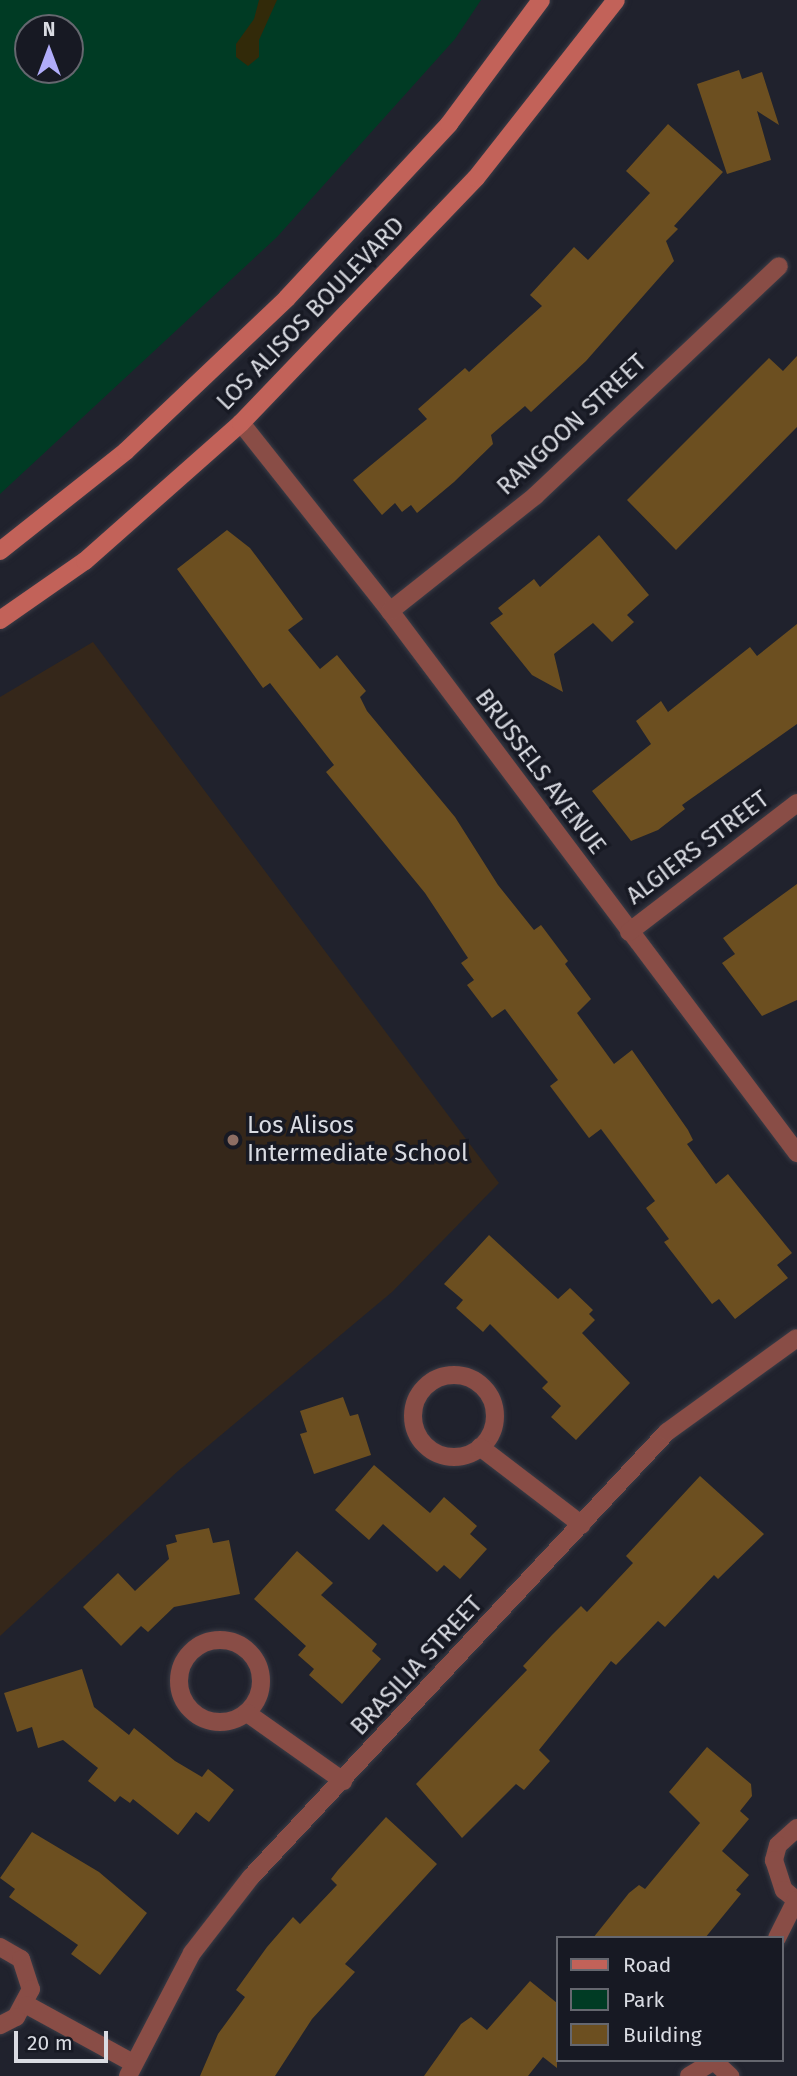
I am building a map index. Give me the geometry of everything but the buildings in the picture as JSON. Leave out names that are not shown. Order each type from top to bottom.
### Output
[{"type":"main road","name":"LOS ALISOS BOULEVARD","points":[[0,551],[126,452],[287,298],[449,124],[541,0]]},
{"type":"main road","name":"LOS ALISOS BOULEVARD","points":[[0,620],[85,561],[241,423],[476,178],[616,0]]},
{"type":"street","name":"RANGOON STREET","points":[[390,611],[535,496],[779,266]]},
{"type":"street","name":"BRUSSELS AVENUE","points":[[241,423],[390,611],[797,1153]]},
{"type":"street","name":"ALGIERS STREET","points":[[629,932],[797,803]]},
{"type":"street","name":"BRASILIA STREET","points":[[130,2069],[191,1952],[251,1877],[343,1782],[667,1432],[797,1338]]},
{"type":"street","points":[[458,1375],[486,1390],[495,1420],[480,1447],[450,1457],[422,1442],[413,1412],[427,1384],[458,1375]]},
{"type":"street","points":[[480,1447],[582,1525]]},
{"type":"street","points":[[224,1640],[251,1655],[261,1685],[247,1713],[216,1722],[188,1708],[179,1678],[194,1650],[224,1640]]},
{"type":"street","points":[[247,1713],[343,1782]]},
{"type":"street","points":[[778,1936],[796,1900],[780,1883],[774,1860],[778,1845],[797,1828]]},
{"type":"street","points":[[0,1947],[21,1959],[29,1973],[27,2005],[0,2025]]},
{"type":"street","points":[[27,2005],[130,2069]]},
{"type":"street","points":[[689,2076],[713,2062]]},
{"type":"street","points":[[716,2062],[730,2076]]},
{"type":"shaded area","name":"Los Alisos Intermediate School","points":[[93,642],[499,1183],[392,1292],[178,1471],[0,1636],[0,697]]},
{"type":"green space","points":[[0,0],[481,0],[455,39],[277,237],[0,494]]},
{"type":"sand","points":[[259,0],[277,0],[259,40],[259,57],[248,66],[236,57],[236,44],[254,19]]},
{"type":"place","name":"Los Alisos Intermediate School","points":[[233,1140]]}]
